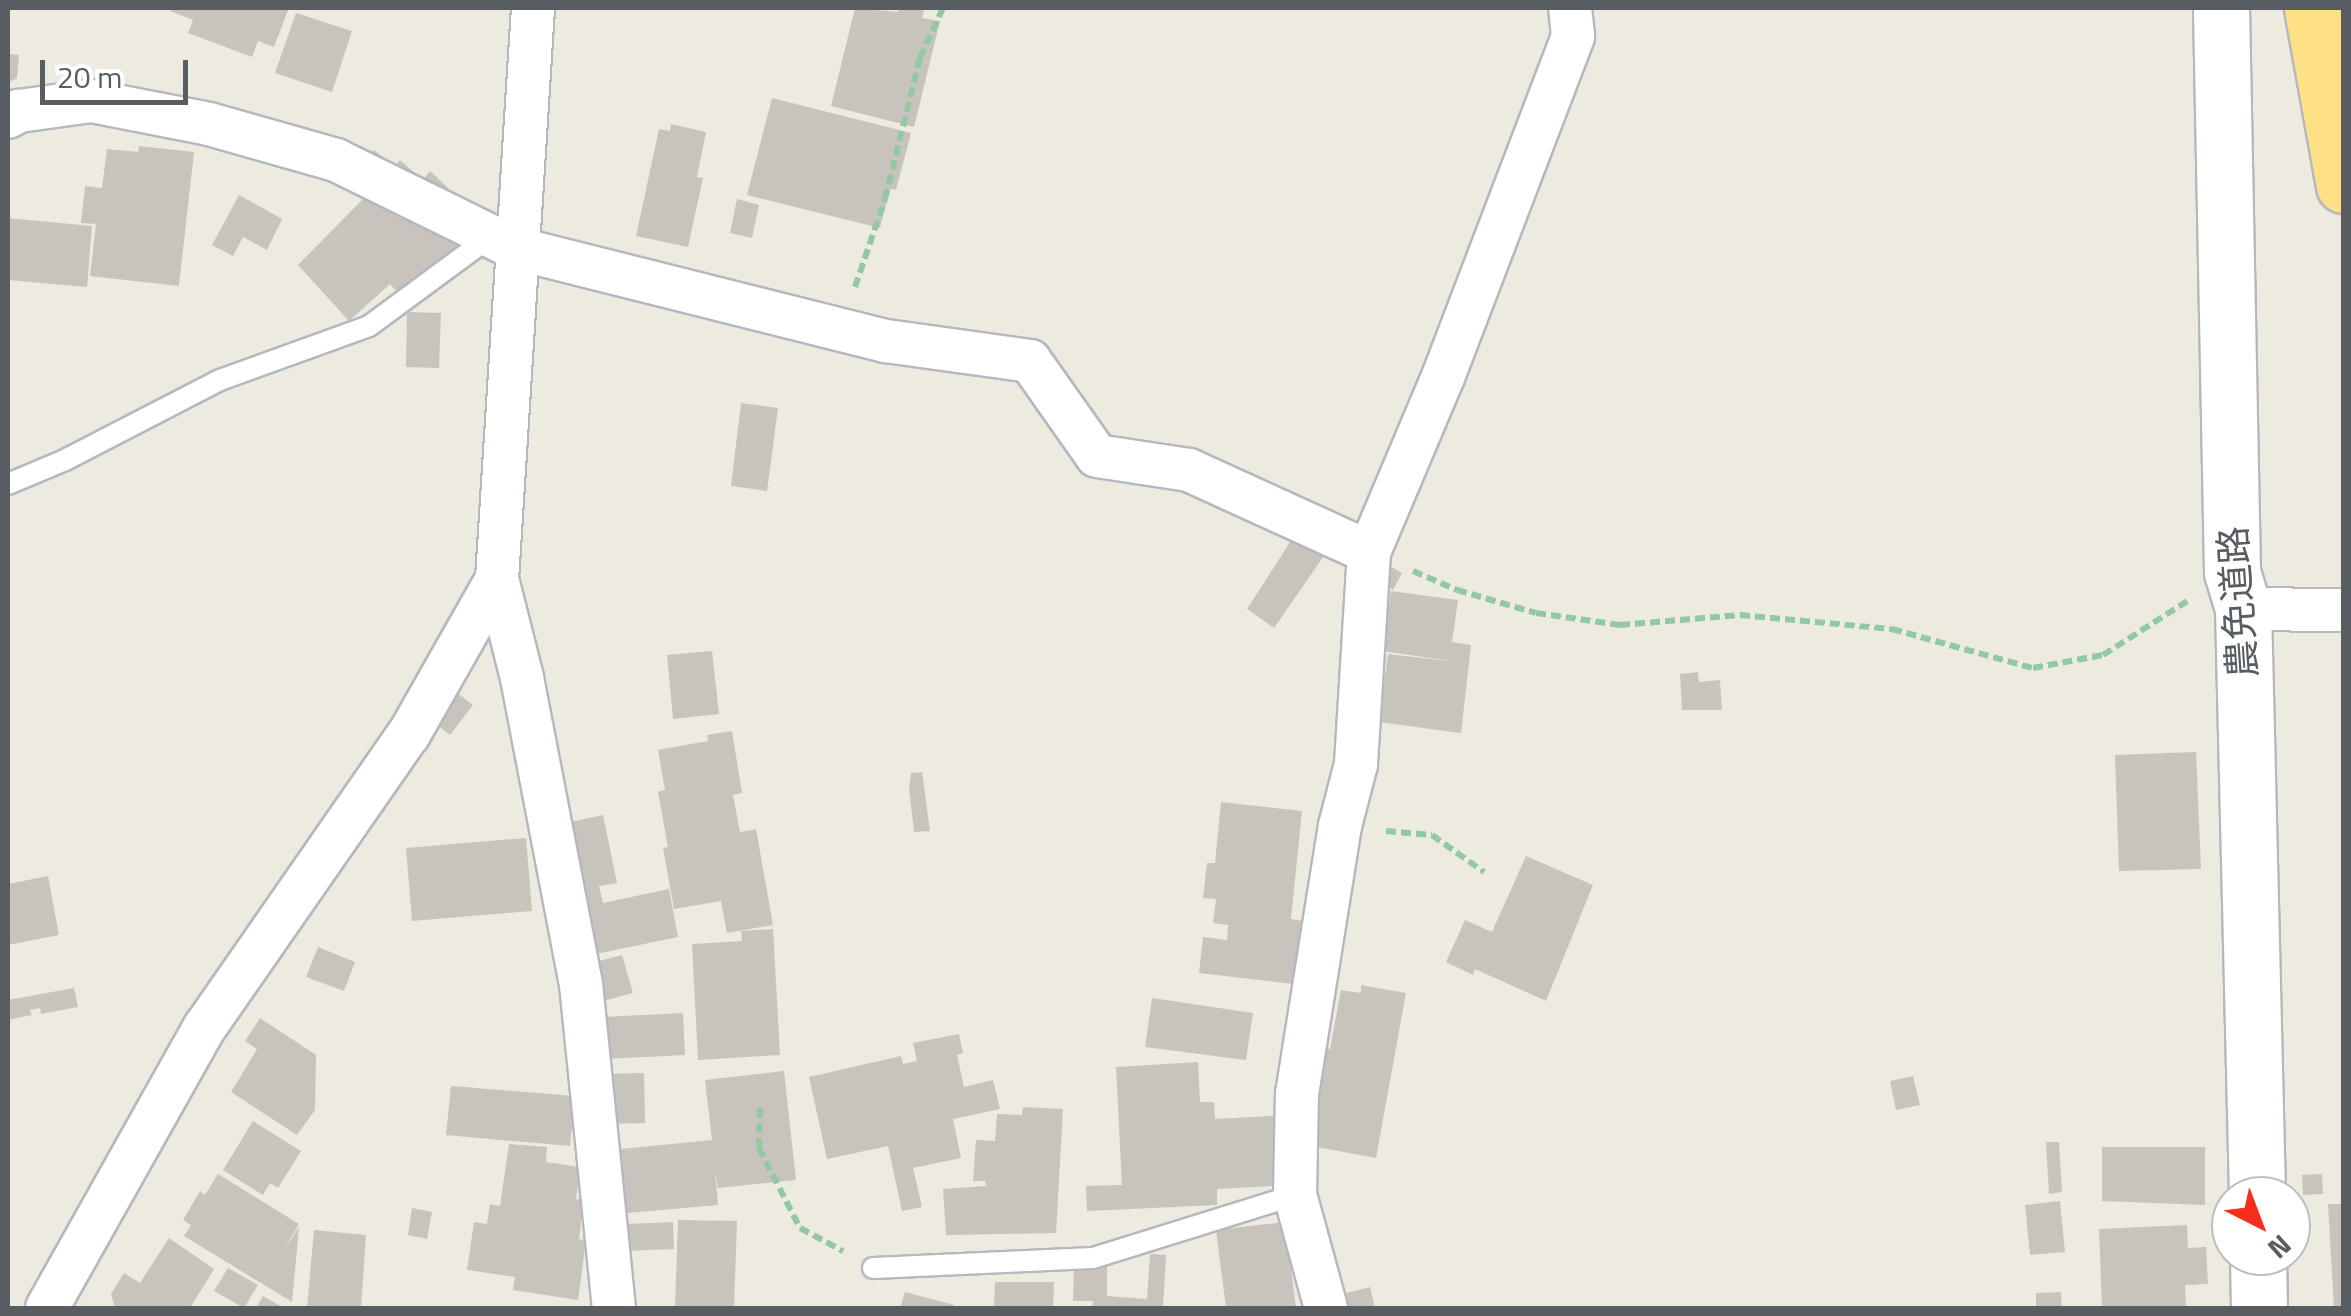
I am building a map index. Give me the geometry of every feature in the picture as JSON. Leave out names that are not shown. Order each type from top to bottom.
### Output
[{"type":"highway","points":[[2312,8],[2344,185]]},
{"type":"street","points":[[533,8],[503,242],[497,579],[522,678],[581,984],[614,1308]]},
{"type":"street","points":[[1326,1308],[1295,1196],[1297,1094],[1340,826],[1356,764],[1369,552],[1443,377],[1573,36],[1570,8]]},
{"type":"street","name":"農免道路","points":[[2221,8],[2256,1176]]},
{"type":"street","points":[[8,117],[19,111],[91,101],[210,124],[336,160],[503,242],[886,341],[1030,361],[1098,456],[1190,470],[1369,552]]},
{"type":"street","points":[[56,1306],[204,1027],[409,734],[497,579]]},
{"type":"street","points":[[2238,591],[2344,610]]},
{"type":"street","points":[[2258,1276],[2259,1308]]},
{"type":"lane","points":[[8,484],[64,460],[220,380],[370,326],[503,242]]},
{"type":"lane","points":[[874,1268],[1094,1258],[1295,1196]]},
{"type":"path","points":[[841,330],[884,199],[920,58],[943,8]]},
{"type":"path","points":[[1369,552],[1457,590],[1536,613],[1620,625],[1740,614],[1892,630],[2033,668],[2103,655],[2238,591]]},
{"type":"path","points":[[1340,826],[1432,835],[1484,872]]},
{"type":"path","points":[[760,1108],[759,1148],[800,1228],[874,1268]]},
{"type":"building","points":[[289,8],[274,47],[258,41],[252,57],[188,33],[193,20],[170,11]]},
{"type":"building","points":[[855,8],[898,12],[899,8],[915,8],[924,10],[922,18],[940,21],[914,127],[831,106]]},
{"type":"building","points":[[296,13],[352,31],[332,92],[275,73]]},
{"type":"building","points":[[8,54],[19,55],[17,78],[8,83]]},
{"type":"building","points":[[772,98],[911,133],[896,190],[890,189],[880,228],[747,195]]},
{"type":"building","points":[[671,124],[706,132],[697,177],[703,178],[688,247],[636,236],[659,129],[670,131]]},
{"type":"building","points":[[139,146],[194,152],[179,286],[90,276],[96,224],[81,223],[85,186],[102,188],[107,149],[138,152]]},
{"type":"building","points":[[374,150],[394,167],[400,160],[423,180],[430,171],[484,222],[401,296],[390,284],[349,321],[298,265],[366,196],[347,181]]},
{"type":"building","points":[[239,195],[282,219],[267,250],[243,237],[233,256],[212,245]]},
{"type":"building","points":[[737,199],[759,205],[752,238],[730,233]]},
{"type":"building","points":[[8,218],[92,226],[87,287],[8,280]]},
{"type":"building","points":[[407,312],[441,313],[439,368],[406,367]]},
{"type":"building","points":[[741,403],[778,408],[767,491],[731,486]]},
{"type":"building","points":[[1296,533],[1326,553],[1274,628],[1247,609]]},
{"type":"building","points":[[1386,564],[1402,573],[1393,590],[1376,581]]},
{"type":"building","points":[[1391,591],[1458,600],[1452,642],[1471,645],[1461,733],[1379,722],[1388,654],[1457,662],[1382,651]]},
{"type":"building","points":[[712,651],[719,714],[673,719],[667,655]]},
{"type":"building","points":[[1698,672],[1699,682],[1720,680],[1722,710],[1682,710],[1680,674]]},
{"type":"building","points":[[456,692],[473,705],[450,735],[434,722]]},
{"type":"building","points":[[732,731],[742,793],[733,795],[740,832],[756,829],[773,925],[727,933],[721,901],[674,909],[663,848],[668,847],[658,792],[665,790],[658,750],[708,741],[707,735]]},
{"type":"building","points":[[2196,752],[2201,869],[2119,871],[2115,755]]},
{"type":"building","points":[[922,772],[930,831],[914,832],[911,773]]},
{"type":"building","points":[[1221,802],[1302,811],[1291,919],[1309,922],[1302,985],[1199,973],[1203,937],[1227,940],[1228,925],[1213,923],[1216,899],[1203,898],[1207,863],[1215,863]]},
{"type":"building","points":[[603,815],[617,883],[599,886],[603,903],[669,889],[678,937],[586,956],[557,825]]},
{"type":"building","points":[[526,838],[532,911],[412,921],[406,848]]},
{"type":"building","points":[[1526,856],[1593,885],[1546,1001],[1475,969],[1473,975],[1446,962],[1465,920],[1492,932]]},
{"type":"building","points":[[48,876],[59,935],[8,945],[8,884]]},
{"type":"building","points":[[773,929],[780,1055],[698,1060],[692,944],[742,941],[741,931]]},
{"type":"building","points":[[318,947],[355,962],[344,991],[306,977]]},
{"type":"building","points":[[622,955],[633,993],[596,1003],[587,964]]},
{"type":"building","points":[[1361,985],[1406,993],[1376,1158],[1311,1146],[1324,1048],[1330,1049],[1341,990],[1361,993]]},
{"type":"building","points":[[74,988],[78,1007],[41,1014],[40,1008],[30,1010],[32,1015],[8,1020],[8,1000]]},
{"type":"building","points":[[1152,998],[1253,1013],[1246,1060],[1145,1047]]},
{"type":"building","points":[[683,1013],[685,1055],[605,1059],[603,1017]]},
{"type":"building","points":[[260,1018],[316,1055],[315,1110],[297,1135],[231,1092],[257,1049],[245,1041]]},
{"type":"building","points":[[959,1034],[963,1053],[957,1055],[964,1087],[993,1080],[1000,1109],[953,1119],[961,1158],[913,1168],[922,1207],[902,1211],[888,1146],[827,1159],[809,1077],[901,1056],[903,1064],[917,1061],[913,1043]]},
{"type":"building","points":[[1198,1062],[1200,1102],[1214,1102],[1215,1119],[1290,1115],[1293,1185],[1217,1189],[1217,1205],[1087,1211],[1086,1186],[1122,1185],[1116,1067]]},
{"type":"building","points":[[784,1071],[796,1180],[718,1188],[715,1172],[718,1205],[617,1214],[611,1150],[712,1140],[705,1080]]},
{"type":"building","points":[[644,1073],[645,1123],[606,1124],[605,1074]]},
{"type":"building","points":[[1913,1076],[1920,1105],[1896,1110],[1890,1081]]},
{"type":"building","points":[[451,1086],[575,1096],[570,1146],[446,1135]]},
{"type":"building","points":[[1023,1107],[1063,1109],[1056,1233],[946,1235],[943,1189],[986,1186],[985,1181],[973,1181],[976,1140],[995,1141],[997,1114],[1022,1115]]},
{"type":"building","points":[[253,1121],[301,1151],[278,1188],[270,1183],[263,1195],[223,1170]]},
{"type":"building","points":[[2046,1142],[2059,1142],[2062,1192],[2049,1194]]},
{"type":"building","points":[[509,1144],[547,1147],[546,1162],[580,1167],[576,1199],[584,1201],[579,1239],[586,1241],[578,1300],[513,1290],[515,1277],[467,1270],[474,1222],[487,1224],[490,1204],[500,1206]]},
{"type":"building","points":[[2102,1147],[2205,1147],[2205,1205],[2102,1201]]},
{"type":"building","points":[[218,1174],[299,1224],[282,1253],[299,1227],[292,1302],[184,1236],[191,1225],[183,1220],[200,1191],[205,1195]]},
{"type":"building","points":[[2322,1174],[2323,1194],[2311,1195],[2311,1176],[2302,1175]]},
{"type":"building","points":[[2060,1201],[2065,1252],[2030,1255],[2025,1205]]},
{"type":"building","points":[[2328,1204],[2344,1204],[2344,1308],[2334,1308]]},
{"type":"building","points":[[412,1208],[432,1212],[427,1239],[408,1235]]},
{"type":"building","points":[[678,1220],[737,1221],[734,1308],[675,1308]]},
{"type":"building","points":[[673,1222],[674,1249],[625,1251],[624,1224]]},
{"type":"building","points":[[1285,1222],[1296,1308],[1226,1308],[1216,1230]]},
{"type":"building","points":[[2187,1225],[2188,1248],[2206,1247],[2208,1284],[2185,1285],[2186,1308],[2102,1308],[2099,1229]]},
{"type":"building","points":[[314,1230],[366,1235],[361,1308],[307,1308]]},
{"type":"building","points":[[169,1238],[214,1269],[190,1308],[115,1308],[111,1294],[124,1273],[140,1283]]},
{"type":"building","points":[[1150,1254],[1166,1255],[1163,1308],[1092,1308],[1093,1301],[1073,1301],[1074,1265],[1107,1265],[1107,1296],[1147,1299]]},
{"type":"building","points":[[228,1268],[258,1285],[244,1308],[214,1291]]},
{"type":"building","points":[[995,1282],[1054,1282],[1053,1308],[994,1308]]},
{"type":"building","points":[[1370,1287],[1375,1308],[1329,1308],[1327,1298]]},
{"type":"building","points":[[905,1292],[954,1305],[900,1308]]},
{"type":"building","points":[[2061,1292],[2062,1308],[2036,1308],[2036,1293]]},
{"type":"building","points":[[263,1296],[284,1308],[256,1308]]}]
